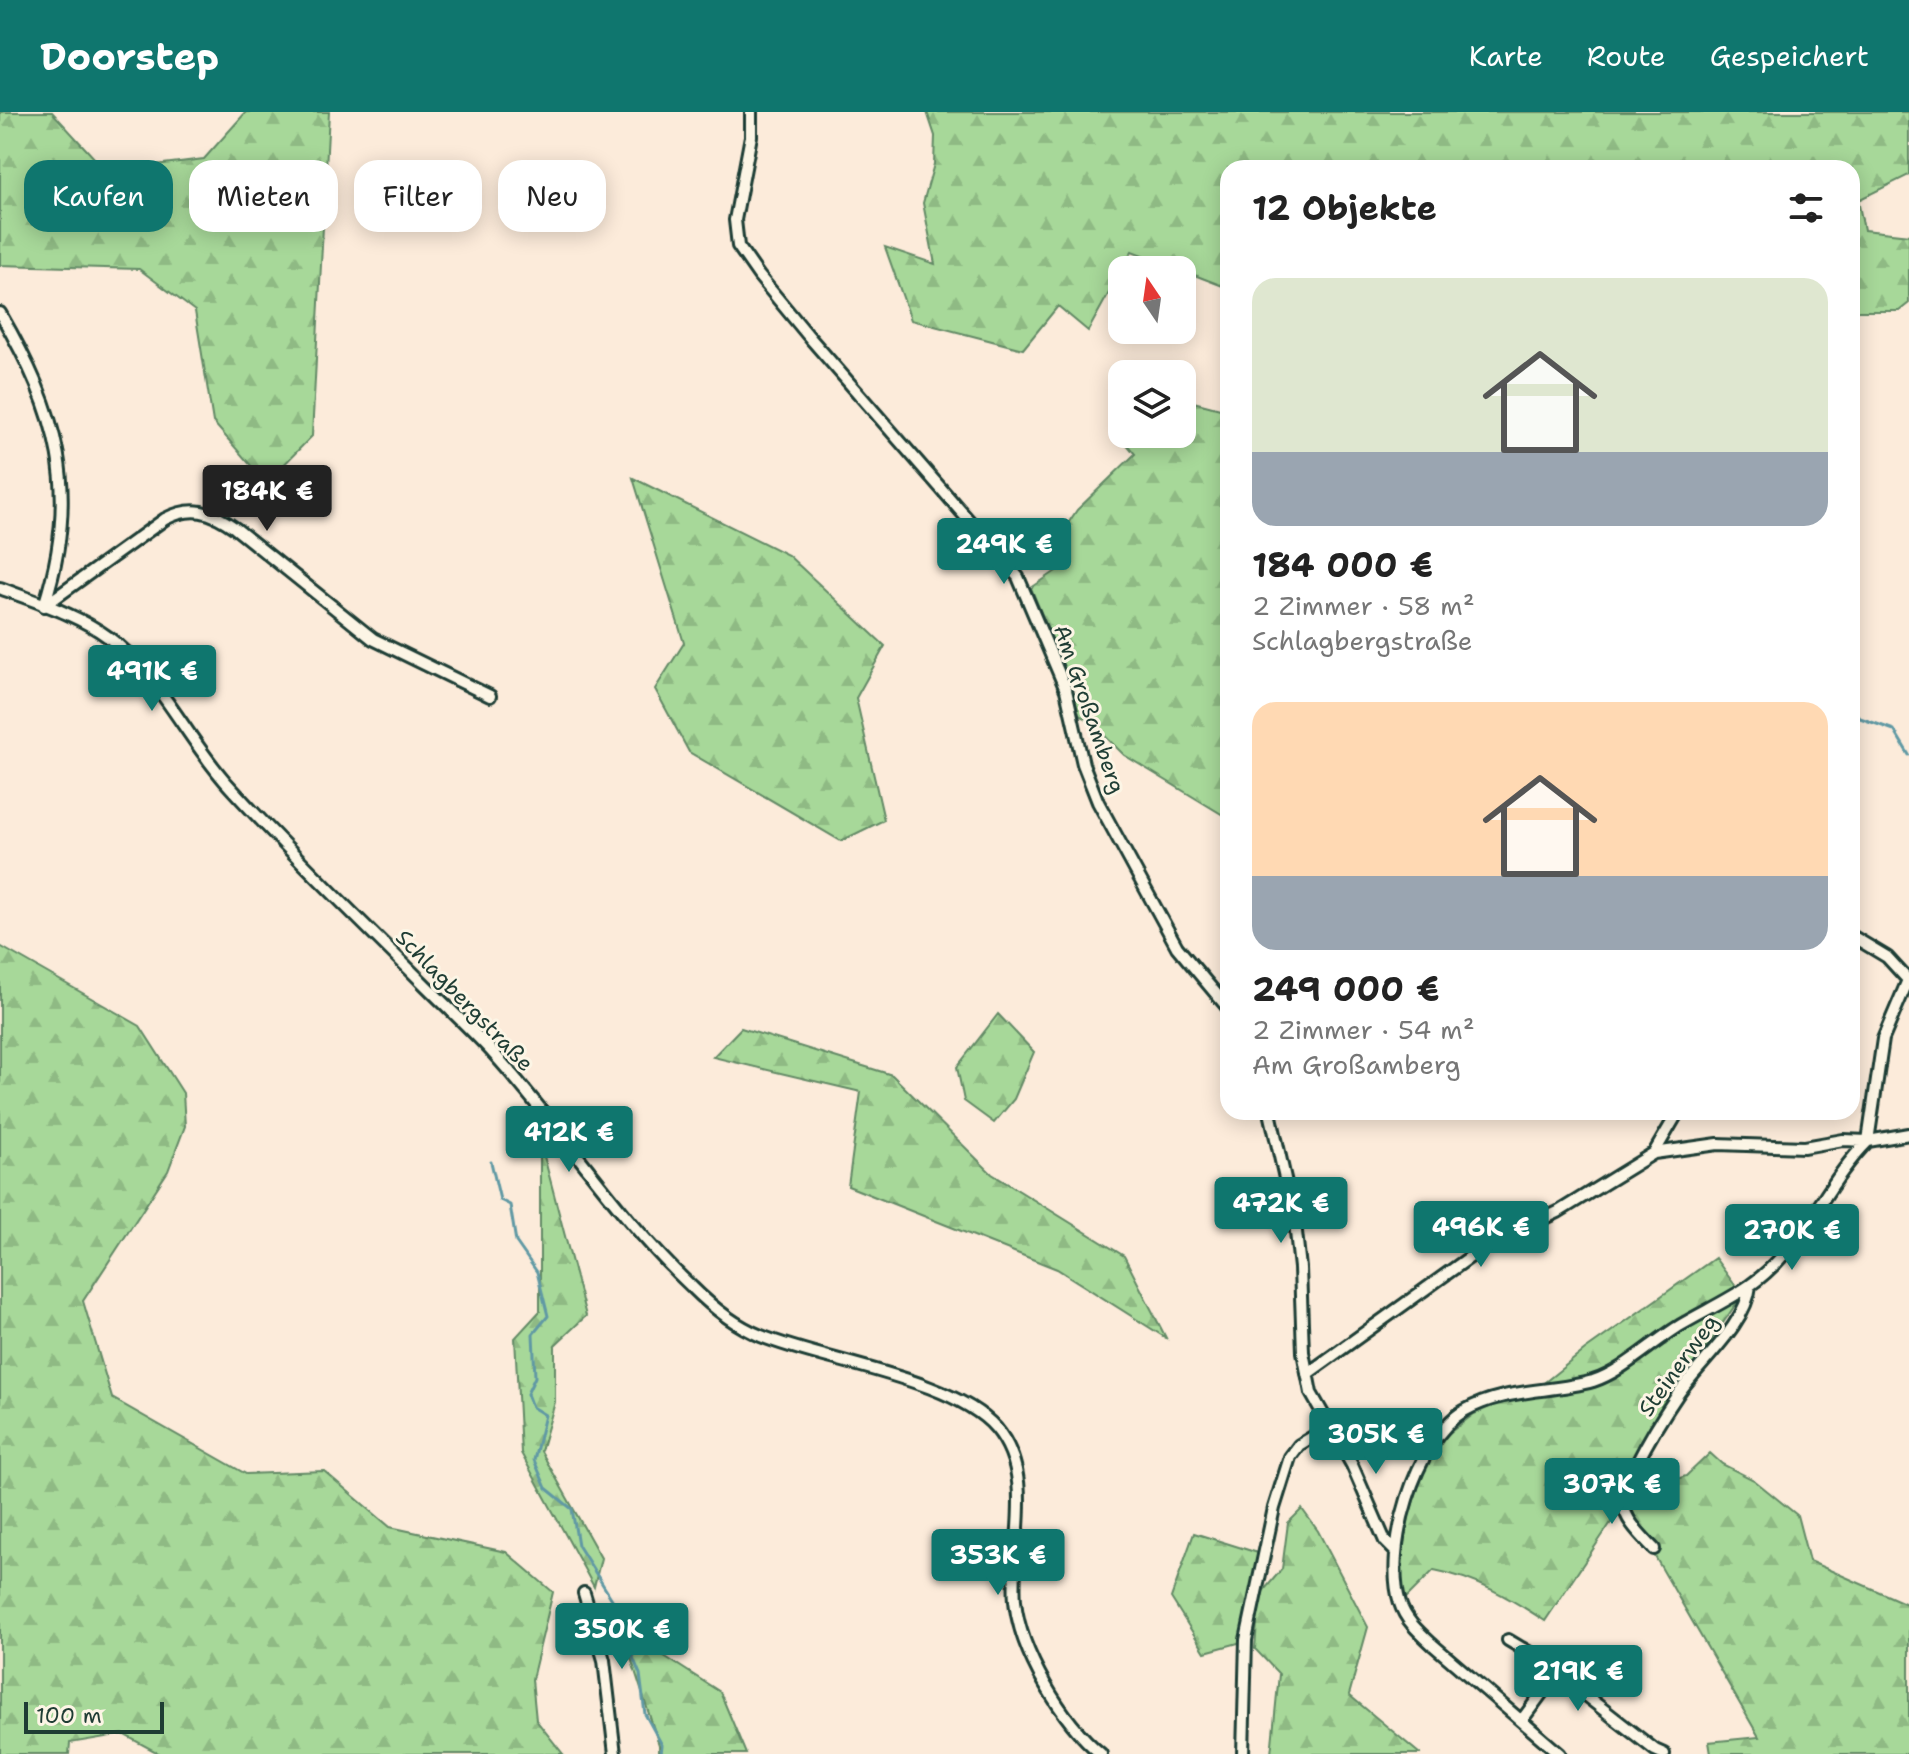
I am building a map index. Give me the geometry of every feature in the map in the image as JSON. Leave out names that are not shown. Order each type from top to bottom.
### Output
[{"type":"street","name":"Am Großamberg","points":[[751,112],[751,136],[737,205],[735,229],[738,246],[759,276],[1018,577],[1066,690],[1083,764],[1098,802],[1177,947],[1220,998]]},
{"type":"street","points":[[0,313],[38,382],[59,454],[62,485],[59,536],[44,606]]},
{"type":"street","points":[[44,606],[165,519],[186,511],[201,510],[235,528],[373,639],[490,696]]},
{"type":"street","name":"Schlagbergstraße","points":[[0,588],[98,630],[128,655],[232,789],[489,1048],[619,1211],[654,1251],[705,1300],[730,1320],[758,1335],[939,1392],[973,1408],[993,1425],[1010,1452],[1018,1479],[1014,1590],[1020,1627],[1062,1714],[1101,1754]]},
{"type":"street","points":[[1560,1754],[1433,1645],[1405,1615],[1394,1579],[1395,1551],[1411,1491],[1425,1454],[1447,1424],[1462,1412],[1507,1396],[1561,1389],[1598,1379],[1680,1326],[1750,1286],[1782,1259],[1837,1179],[1868,1141],[1883,1039],[1908,980],[1887,957],[1860,941]]},
{"type":"street","points":[[1272,1120],[1296,1232],[1311,1393],[1352,1465],[1385,1541],[1395,1551]]},
{"type":"street","points":[[1654,1153],[1673,1120]]},
{"type":"street","points":[[1307,1374],[1484,1247],[1558,1212],[1654,1153],[1718,1144],[1791,1148],[1909,1134]]},
{"type":"street","name":"Steinerweg","points":[[1654,1549],[1625,1515],[1622,1501],[1625,1486],[1680,1391],[1738,1317],[1750,1286]]},
{"type":"street","points":[[1243,1754],[1246,1640],[1274,1508],[1290,1457],[1299,1445],[1329,1427]]},
{"type":"street","points":[[584,1593],[604,1660],[615,1754]]},
{"type":"street","points":[[1508,1640],[1535,1656],[1555,1675],[1664,1754]]},
{"type":"street","points":[[1522,1720],[1555,1675]]},
{"type":"green space","points":[[0,112],[52,112],[96,160],[24,160],[24,232],[173,232],[173,163],[189,161],[189,232],[323,232],[312,436],[266,483],[213,422],[195,311],[139,269],[0,265]]},
{"type":"green space","points":[[246,112],[329,112],[326,160],[196,160],[204,159]]},
{"type":"green space","points":[[927,112],[1909,112],[1909,175],[1860,199],[1860,160],[1220,160],[1220,285],[1196,276],[1196,256],[1145,256],[1132,251],[1129,256],[1108,256],[1108,295],[1088,331],[1058,306],[1023,349],[911,320],[885,247],[935,264],[923,203],[934,164],[935,136]]},
{"type":"green space","points":[[1860,210],[1864,230],[1909,235],[1909,303],[1899,311],[1860,311]]},
{"type":"green space","points":[[1196,403],[1220,409],[1220,813],[1124,755],[1090,721],[1079,715],[1073,696],[1082,692],[1077,678],[1068,678],[1031,588],[1062,567],[1053,546],[1077,510],[1135,454],[1130,448],[1196,448]]},
{"type":"green space","points":[[633,478],[788,555],[885,646],[856,698],[884,820],[841,841],[689,752],[655,689],[684,643]]},
{"type":"green space","points":[[0,946],[140,1026],[183,1093],[185,1126],[168,1171],[83,1301],[112,1398],[246,1474],[324,1471],[390,1527],[506,1552],[553,1592],[532,1679],[536,1720],[563,1754],[160,1754],[123,1734],[70,1743],[69,1754],[0,1754]]},
{"type":"green space","points":[[998,1014],[1034,1052],[1014,1099],[994,1123],[964,1101],[957,1067]]},
{"type":"green space","points":[[741,1028],[892,1075],[992,1174],[1124,1256],[1166,1338],[1057,1269],[848,1186],[861,1092],[713,1057]]},
{"type":"green space","points":[[540,1141],[586,1316],[555,1345],[555,1402],[541,1451],[601,1558],[594,1587],[521,1453],[515,1338],[540,1311]]},
{"type":"green space","points":[[1715,1258],[1742,1295],[1650,1430],[1620,1482],[1616,1515],[1545,1621],[1492,1590],[1434,1570],[1404,1600],[1400,1563],[1409,1516],[1427,1459],[1439,1441],[1474,1414],[1494,1405],[1525,1398],[1585,1350]]},
{"type":"green space","points":[[1710,1453],[1722,1464],[1754,1480],[1797,1515],[1809,1561],[1909,1605],[1909,1754],[1711,1754],[1709,1742],[1759,1737],[1627,1508],[1629,1494],[1686,1476]]},
{"type":"green space","points":[[1302,1509],[1318,1531],[1368,1627],[1349,1695],[1420,1754],[1271,1754],[1279,1674],[1255,1649],[1259,1596],[1282,1569],[1288,1523]]},
{"type":"green space","points":[[1194,1533],[1258,1553],[1242,1642],[1205,1652],[1171,1598]]},
{"type":"green space","points":[[647,1645],[720,1692],[746,1754],[659,1754],[659,1745],[628,1649]]},
{"type":"waterway","points":[[1860,718],[1894,730],[1909,755]]},
{"type":"waterway","points":[[491,1162],[500,1200],[510,1205],[516,1242],[537,1272],[548,1316],[533,1334],[535,1377],[527,1394],[532,1407],[545,1415],[534,1460],[546,1488],[572,1509],[578,1545],[613,1601],[613,1618],[622,1631],[640,1674],[645,1714],[662,1745],[661,1754]]}]
